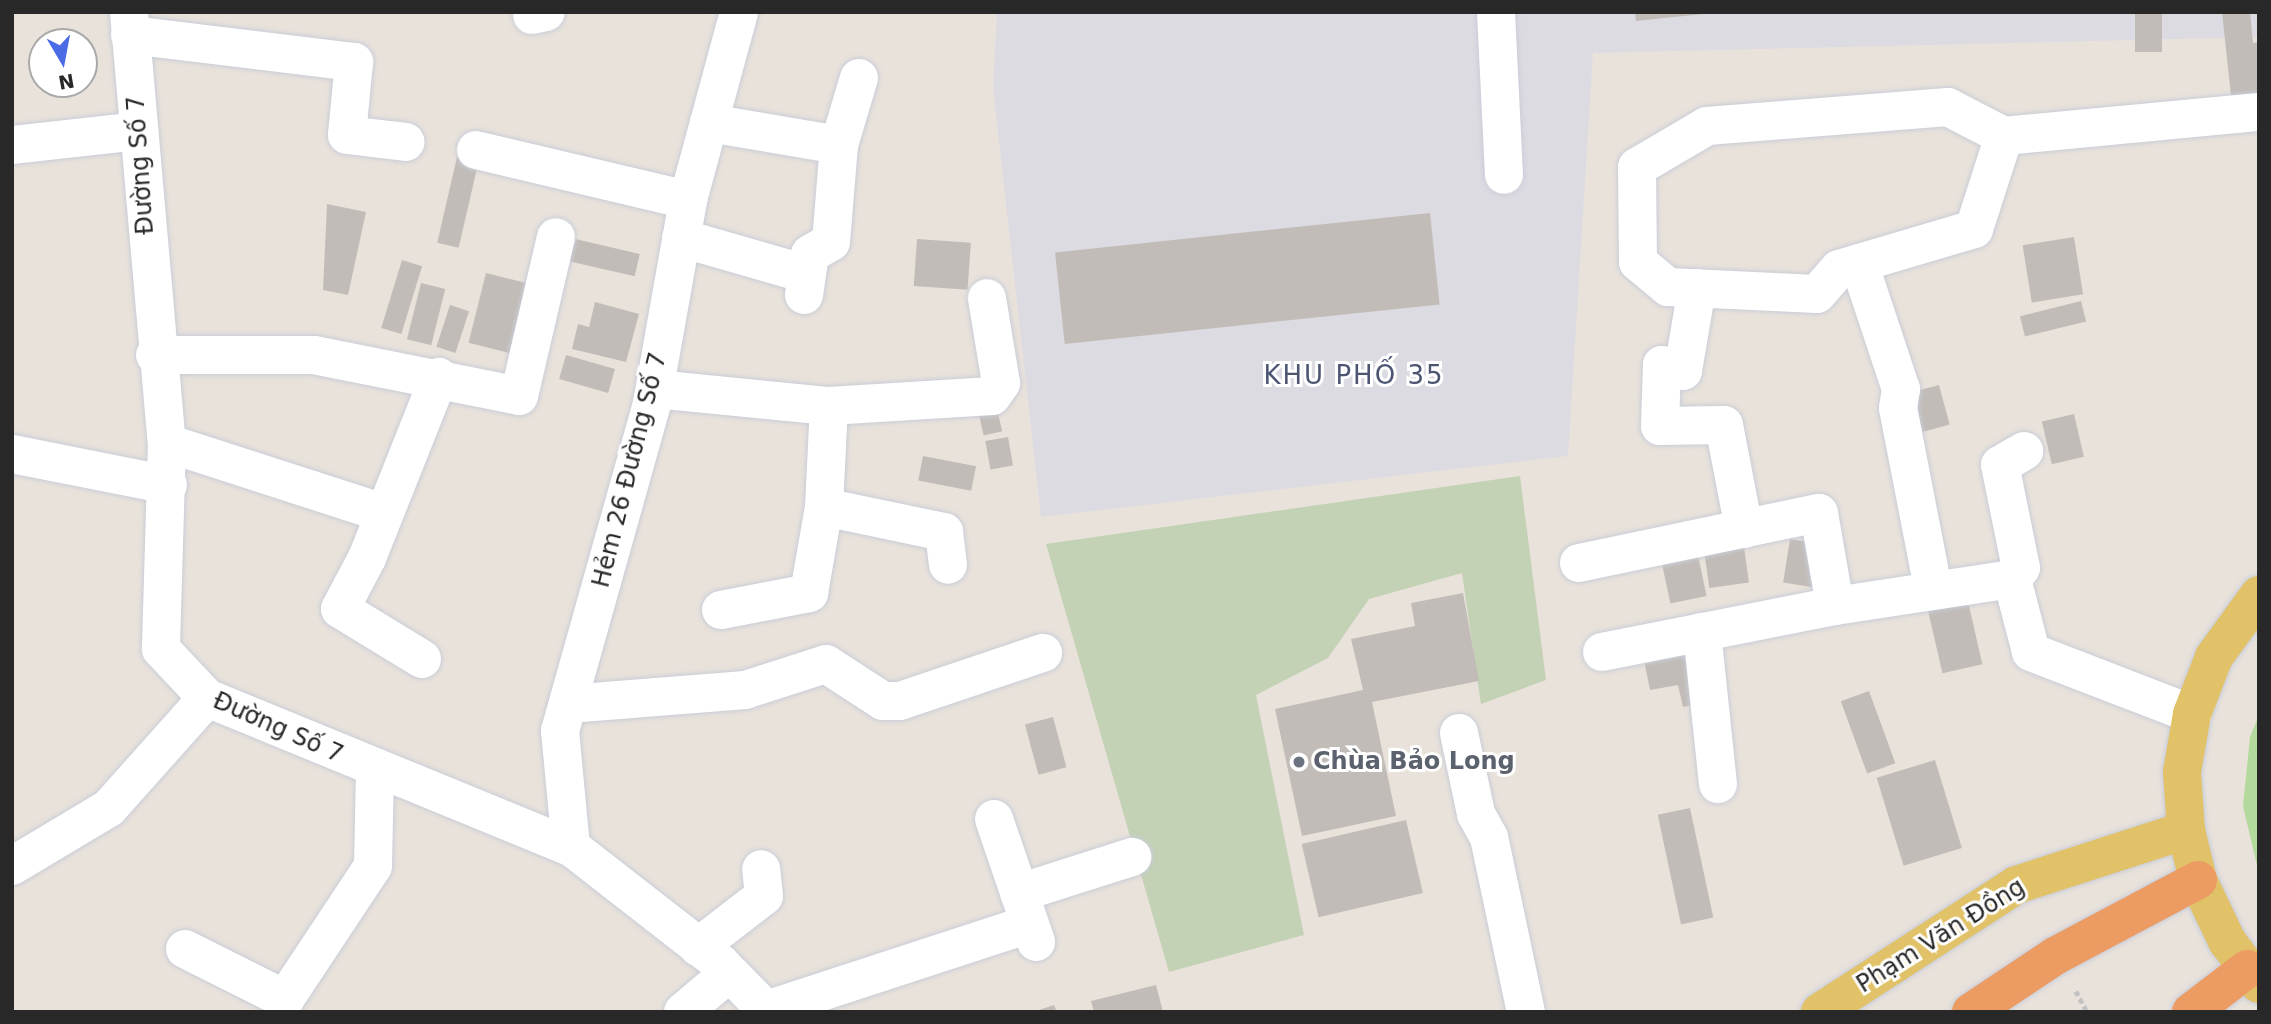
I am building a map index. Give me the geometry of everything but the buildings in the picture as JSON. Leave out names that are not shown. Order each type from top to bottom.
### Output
[{"type":"highway","points":[[1971,1012],[2055,956],[2198,880]]},
{"type":"highway","points":[[2191,1012],[2253,976]]},
{"type":"main road","points":[[2253,976],[2198,880],[2186,830],[2182,772],[2192,714],[2214,657],[2259,595]]},
{"type":"main road","name":"Phạm Văn Đồng","points":[[1819,1011],[2015,885],[2186,830]]},
{"type":"street","name":"Hẻm 26 Đường Số 7","points":[[571,847],[560,731],[655,388],[688,200],[740,12]]},
{"type":"street","points":[[1496,12],[1504,175]]},
{"type":"street","points":[[129,24],[354,62],[347,135],[406,142]]},
{"type":"street","name":"Đường Số 7","points":[[129,24],[155,355],[167,443],[168,485],[161,649],[207,698],[375,772],[571,847],[698,947],[767,1011]]},
{"type":"street","points":[[681,238],[805,284],[810,254],[831,242],[839,145],[859,78]]},
{"type":"street","points":[[2004,136],[1974,229],[1839,269],[1816,294],[1682,288],[1638,262],[1637,167],[1707,126],[1840,113],[1948,107],[2004,136],[2259,112]]},
{"type":"street","points":[[709,123],[839,145]]},
{"type":"street","points":[[12,145],[139,131]]},
{"type":"street","points":[[476,150],[688,200]]},
{"type":"street","points":[[155,355],[314,355],[439,377],[519,396],[556,237]]},
{"type":"street","points":[[1858,264],[1901,389],[1898,408],[1933,588]]},
{"type":"street","points":[[1682,288],[1683,371],[1662,365],[1660,426],[1724,425],[1744,529]]},
{"type":"street","points":[[655,388],[829,407],[998,392],[987,298]]},
{"type":"street","points":[[422,659],[340,609],[384,513],[439,377]]},
{"type":"street","points":[[720,610],[809,593],[824,507],[829,407]]},
{"type":"street","points":[[167,443],[384,513]]},
{"type":"street","points":[[1602,652],[1933,588],[2012,579],[2021,568],[2000,465],[2025,451]]},
{"type":"street","points":[[12,454],[168,485]]},
{"type":"street","points":[[824,507],[944,532],[947,565]]},
{"type":"street","points":[[1580,564],[1819,513],[1835,606]]},
{"type":"street","points":[[2012,579],[2031,652],[2192,714]]},
{"type":"street","points":[[1702,632],[1717,784]]},
{"type":"street","points":[[568,704],[745,690],[826,664],[883,701],[900,701],[1043,653]]},
{"type":"street","points":[[12,866],[109,808],[207,698]]},
{"type":"street","points":[[1458,733],[1476,814],[1489,837],[1526,1012]]},
{"type":"street","points":[[185,949],[285,999],[373,866],[375,772]]},
{"type":"street","points":[[994,819],[1028,920]]},
{"type":"street","points":[[767,1011],[1028,920],[1132,858]]},
{"type":"street","points":[[698,947],[764,896],[761,869]]},
{"type":"street","points":[[684,1012],[729,973]]},
{"type":"shaded area","points":[[997,12],[2259,12],[2259,37],[1593,53],[1568,456],[1041,517],[993,88]]},
{"type":"green space","points":[[1520,476],[1546,680],[1481,704],[1462,573],[1369,599],[1328,658],[1256,695],[1304,935],[1169,972],[1046,544]]},
{"type":"green space","points":[[2259,715],[2259,874],[2243,806],[2250,737]]},
{"type":"place","name":"Chùa Bảo Long","points":[[1299,762]]},
{"type":"district","name":"KHU PHỐ 35","points":[[1354,376]]}]
